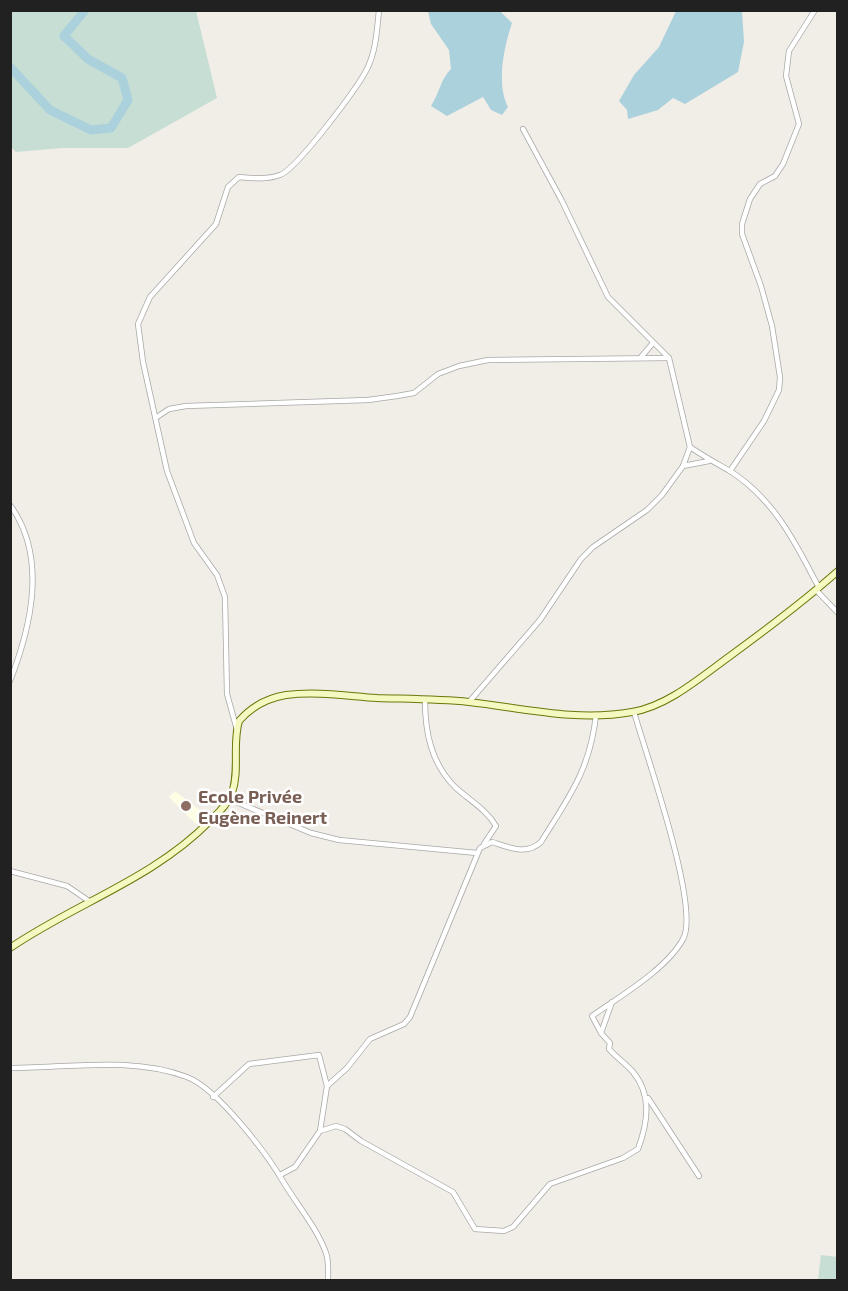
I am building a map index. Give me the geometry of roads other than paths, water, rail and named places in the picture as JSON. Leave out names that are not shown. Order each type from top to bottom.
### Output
[{"type":"street","points":[[237,730],[227,694],[225,597],[216,575],[194,543],[167,471],[138,334],[142,311],[150,297],[216,224],[228,187],[239,177],[262,179],[281,175],[293,168],[316,140],[367,69],[376,39],[379,10]]},
{"type":"street","points":[[730,471],[764,421],[779,390],[780,377],[772,326],[761,286],[742,234],[742,224],[750,199],[760,183],[775,176],[783,164],[799,124],[786,76],[789,51],[814,10]]},
{"type":"street","points":[[469,702],[540,620],[581,559],[593,547],[647,510],[662,495],[683,466],[690,447],[669,358],[608,297],[562,201],[523,129]]},
{"type":"street","points":[[641,357],[653,343]]},
{"type":"street","points":[[157,417],[169,408],[186,406],[368,400],[414,393],[438,374],[459,366],[488,360],[669,358]]},
{"type":"street","points":[[690,447],[709,461],[730,471],[776,512],[787,528],[817,589],[837,613]]},
{"type":"street","points":[[683,466],[709,461]]},
{"type":"street","points":[[10,506],[24,534],[33,569],[34,592],[28,625],[10,681]]},
{"type":"street","points":[[10,948],[88,901],[174,855],[229,799],[236,774],[239,721],[255,707],[285,695],[321,694],[469,702],[544,714],[596,715],[634,712],[667,698],[700,678],[837,572]]},
{"type":"street","points":[[327,1086],[347,1068],[370,1039],[404,1024],[410,1017],[477,854],[496,826],[491,817],[453,784],[428,746],[425,700]]},
{"type":"street","points":[[634,712],[681,869],[687,926],[685,937],[675,951],[592,1016],[609,1043],[609,1049],[633,1072],[646,1096],[699,1176]]},
{"type":"street","points":[[484,845],[492,842],[510,848],[529,849],[541,842],[587,765],[593,742],[596,715]]},
{"type":"street","points":[[229,799],[311,833],[339,840],[477,854]]},
{"type":"street","points":[[10,871],[67,886],[88,901]]},
{"type":"street","points":[[601,1033],[604,1018],[612,1002]]},
{"type":"street","points":[[213,1097],[249,1064],[319,1055],[327,1086],[320,1131],[298,1163],[280,1175]]},
{"type":"street","points":[[10,1068],[96,1065],[158,1069],[189,1077],[254,1137],[280,1175],[327,1255],[328,1281]]},
{"type":"street","points":[[320,1131],[336,1126],[345,1129],[453,1192],[474,1229],[504,1231],[513,1227],[550,1185],[636,1151],[643,1134],[648,1108],[646,1096]]},
{"type":"water","points":[[428,11],[500,11],[512,23],[502,65],[502,88],[508,107],[502,115],[491,110],[483,97],[447,116],[431,106],[451,69],[449,50],[431,24]]},
{"type":"water","points":[[676,11],[742,11],[744,42],[738,72],[685,104],[673,98],[658,110],[628,119],[627,110],[619,101],[634,75],[659,47]]},
{"type":"waterway","points":[[10,67],[50,110],[91,130],[111,128],[128,100],[122,78],[88,59],[64,36],[85,10]]},
{"type":"place","name":"Ecole Privée Eugène Reinert","points":[[186,806]]}]
